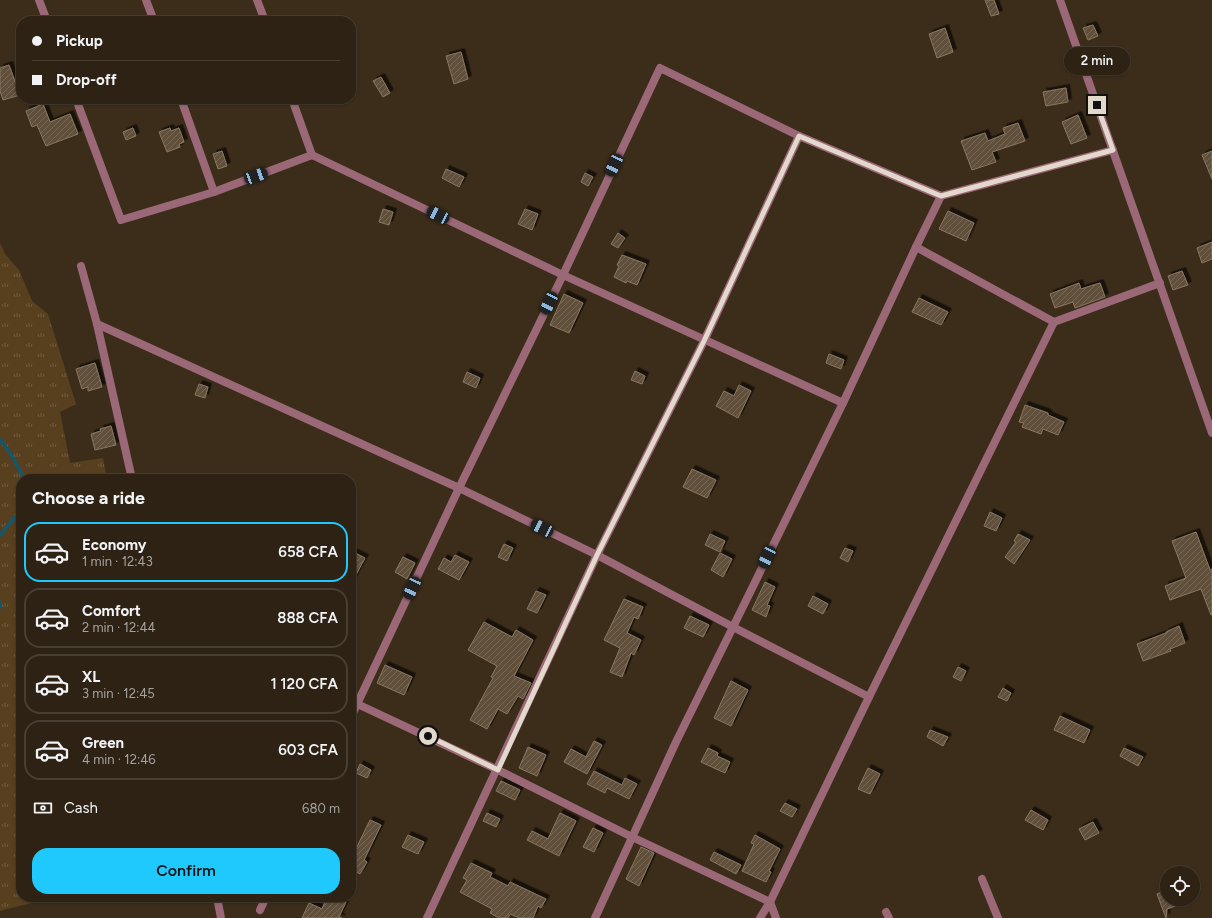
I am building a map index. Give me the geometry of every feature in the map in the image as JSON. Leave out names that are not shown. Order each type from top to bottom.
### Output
[{"type":"street","points":[[39,0],[45,16]]},
{"type":"street","points":[[146,0],[152,16]]},
{"type":"street","points":[[257,0],[263,16]]},
{"type":"street","points":[[1060,0],[1212,433]]},
{"type":"street","points":[[356,698],[563,275],[660,68],[799,136],[941,196],[1113,150]]},
{"type":"street","points":[[78,104],[121,220],[214,192],[312,155]]},
{"type":"street","points":[[183,104],[214,192]]},
{"type":"street","points":[[294,104],[312,155],[704,341],[842,403]]},
{"type":"street","points":[[427,918],[498,770],[597,555],[704,341],[799,136]]},
{"type":"street","points":[[595,918],[676,742],[842,403],[941,196]]},
{"type":"street","points":[[916,247],[1054,322]]},
{"type":"street","points":[[81,266],[97,324],[131,474]]},
{"type":"street","points":[[760,918],[770,902],[869,697],[1054,322],[1160,283]]},
{"type":"street","points":[[97,324],[459,488],[597,555],[869,697]]},
{"type":"street","points":[[356,703],[498,770],[632,837],[770,902],[776,918]]},
{"type":"street","points":[[982,879],[998,918]]},
{"type":"street","points":[[218,902],[221,918]]},
{"type":"street","points":[[260,910],[264,902]]},
{"type":"green space","points":[[0,243],[5,254],[19,270],[32,301],[48,314],[76,404],[60,412],[70,463],[103,458],[106,474],[16,474],[16,902],[35,902],[0,911]]},
{"type":"building","points":[[985,0],[994,0],[999,14],[991,16]]},
{"type":"building","points":[[1093,25],[1098,36],[1088,40],[1083,28]]},
{"type":"building","points":[[945,28],[953,52],[937,58],[929,34]]},
{"type":"building","points":[[461,52],[468,79],[454,84],[446,56]]},
{"type":"building","points":[[9,65],[16,84],[16,96],[3,100],[0,91],[0,68]]},
{"type":"building","points":[[381,77],[390,93],[383,97],[373,81]]},
{"type":"building","points":[[1066,88],[1068,102],[1046,106],[1043,92]]},
{"type":"building","points":[[43,104],[50,122],[70,114],[78,134],[46,146],[37,125],[32,127],[26,111]]},
{"type":"building","points":[[1078,115],[1087,138],[1071,144],[1062,122]]},
{"type":"building","points":[[1018,123],[1025,141],[992,152],[996,162],[972,170],[961,141],[985,133],[988,141],[1005,134],[1003,128]]},
{"type":"building","points":[[133,128],[136,136],[126,140],[123,132]]},
{"type":"building","points":[[170,128],[171,131],[179,128],[184,142],[179,144],[180,147],[167,152],[159,132]]},
{"type":"building","points":[[222,151],[227,166],[218,169],[213,154]]},
{"type":"building","points":[[1212,151],[1212,179],[1202,155]]},
{"type":"building","points":[[446,169],[464,177],[459,187],[442,178]]},
{"type":"building","points":[[585,173],[593,177],[588,186],[581,182]]},
{"type":"building","points":[[383,209],[393,212],[389,225],[379,222]]},
{"type":"building","points":[[525,209],[538,214],[532,230],[518,224]]},
{"type":"building","points":[[948,211],[974,223],[966,241],[939,229]]},
{"type":"building","points":[[618,233],[625,238],[618,248],[611,244]]},
{"type":"building","points":[[1212,242],[1212,259],[1202,263],[1197,248]]},
{"type":"building","points":[[622,255],[646,264],[637,285],[627,281],[626,283],[614,277],[619,266],[617,265]]},
{"type":"building","points":[[1182,271],[1188,285],[1173,290],[1168,276]]},
{"type":"building","points":[[1079,283],[1081,289],[1100,283],[1105,297],[1075,308],[1073,302],[1055,308],[1050,294]]},
{"type":"building","points":[[564,294],[583,303],[569,333],[550,325]]},
{"type":"building","points":[[919,298],[948,312],[941,325],[912,312]]},
{"type":"building","points":[[829,354],[844,360],[841,369],[826,363]]},
{"type":"building","points":[[95,363],[102,387],[88,391],[88,387],[82,389],[76,369]]},
{"type":"building","points":[[635,371],[645,376],[642,384],[631,380]]},
{"type":"building","points":[[467,372],[480,378],[476,388],[463,382]]},
{"type":"building","points":[[199,384],[208,387],[205,398],[195,395]]},
{"type":"building","points":[[739,385],[751,391],[738,418],[716,406],[724,391],[734,396]]},
{"type":"building","points":[[1025,405],[1048,413],[1048,415],[1064,422],[1058,435],[1043,429],[1041,434],[1022,427],[1024,423],[1019,422]]},
{"type":"building","points":[[111,426],[116,445],[95,450],[91,434],[101,431],[100,429]]},
{"type":"building","points":[[692,469],[716,480],[707,498],[683,487]]},
{"type":"building","points":[[990,512],[1002,518],[996,531],[984,526]]},
{"type":"building","points":[[1196,532],[1210,570],[1212,569],[1212,615],[1201,589],[1170,600],[1165,586],[1186,578],[1172,541]]},
{"type":"building","points":[[710,534],[725,541],[720,552],[705,545]]},
{"type":"building","points":[[1018,534],[1030,540],[1014,564],[1005,557],[1016,542],[1014,541]]},
{"type":"building","points":[[504,544],[513,548],[507,561],[498,557]]},
{"type":"building","points":[[845,548],[853,551],[848,562],[840,558]]},
{"type":"building","points":[[720,553],[732,559],[723,577],[711,570]]},
{"type":"building","points":[[356,554],[365,558],[356,575]]},
{"type":"building","points":[[455,555],[469,562],[459,580],[438,569],[444,558],[451,562]]},
{"type":"building","points":[[403,557],[415,563],[407,579],[395,572]]},
{"type":"building","points":[[765,582],[775,587],[767,605],[770,606],[766,617],[752,610]]},
{"type":"building","points":[[536,591],[546,595],[537,613],[527,609]]},
{"type":"building","points":[[813,596],[828,604],[823,614],[808,606]]},
{"type":"building","points":[[624,599],[643,607],[638,619],[634,617],[627,633],[641,640],[634,655],[631,653],[622,677],[610,672],[620,648],[604,640]]},
{"type":"building","points":[[690,616],[709,625],[703,637],[684,628]]},
{"type":"building","points":[[484,622],[512,637],[516,630],[533,640],[514,676],[531,683],[523,699],[518,696],[507,714],[498,709],[487,729],[470,720],[493,678],[491,677],[497,666],[468,650]]},
{"type":"building","points":[[1179,626],[1185,643],[1170,649],[1171,651],[1143,661],[1137,644],[1166,633]]},
{"type":"building","points":[[385,665],[412,677],[404,695],[377,683]]},
{"type":"building","points":[[958,667],[966,671],[961,681],[953,677]]},
{"type":"building","points":[[731,681],[748,690],[731,726],[714,718]]},
{"type":"building","points":[[1003,688],[1011,693],[1007,701],[998,697]]},
{"type":"building","points":[[1060,716],[1090,730],[1084,743],[1054,730]]},
{"type":"building","points":[[930,730],[948,737],[943,746],[927,737]]},
{"type":"building","points":[[594,741],[602,745],[587,774],[564,762],[571,749],[586,757]]},
{"type":"building","points":[[528,747],[546,755],[537,776],[519,768]]},
{"type":"building","points":[[708,748],[718,753],[717,756],[730,762],[725,773],[701,762]]},
{"type":"building","points":[[1124,748],[1143,757],[1138,766],[1120,756]]},
{"type":"building","points":[[360,764],[371,770],[367,778],[356,773]]},
{"type":"building","points":[[868,768],[880,774],[870,794],[858,789]]},
{"type":"building","points":[[594,771],[622,785],[625,778],[637,784],[629,799],[607,788],[605,793],[587,784]]},
{"type":"building","points":[[501,781],[520,790],[515,800],[496,791]]},
{"type":"building","points":[[785,803],[797,809],[792,817],[780,811]]},
{"type":"building","points":[[1031,810],[1048,820],[1043,830],[1025,820]]},
{"type":"building","points":[[487,813],[500,819],[496,827],[483,821]]},
{"type":"building","points":[[560,813],[576,821],[559,856],[527,840],[532,831],[548,839]]},
{"type":"building","points":[[370,820],[381,825],[364,860],[367,862],[360,874],[356,872],[356,849]]},
{"type":"building","points":[[1093,822],[1099,833],[1085,840],[1079,829]]},
{"type":"building","points":[[593,828],[603,833],[594,852],[583,847]]},
{"type":"building","points":[[408,835],[424,842],[418,854],[402,847]]},
{"type":"building","points":[[755,835],[780,849],[769,871],[771,872],[766,882],[742,871],[754,844],[751,843]]},
{"type":"building","points":[[641,847],[654,853],[639,886],[626,879]]},
{"type":"building","points":[[714,852],[741,865],[736,874],[710,860]]},
{"type":"building","points":[[471,863],[492,873],[490,877],[508,886],[510,882],[546,899],[541,908],[538,906],[533,918],[520,918],[510,914],[508,918],[499,918],[490,913],[492,909],[460,892],[467,880],[463,878]]},
{"type":"building","points":[[1160,893],[1160,902],[1157,894]]},
{"type":"building","points":[[325,902],[346,902],[339,917],[342,918],[302,918],[309,903],[322,909]]},
{"type":"building","points":[[1162,906],[1175,906],[1167,909],[1166,918]]},
{"type":"waterway","points":[[0,439],[12,456],[21,474]]},
{"type":"waterway","points":[[0,535],[16,516]]},
{"type":"waterway","points":[[0,602],[0,607]]},
{"type":"route","points":[[428,736],[498,770],[597,555],[704,341],[799,136],[941,196],[1113,150],[1097,105]]}]
